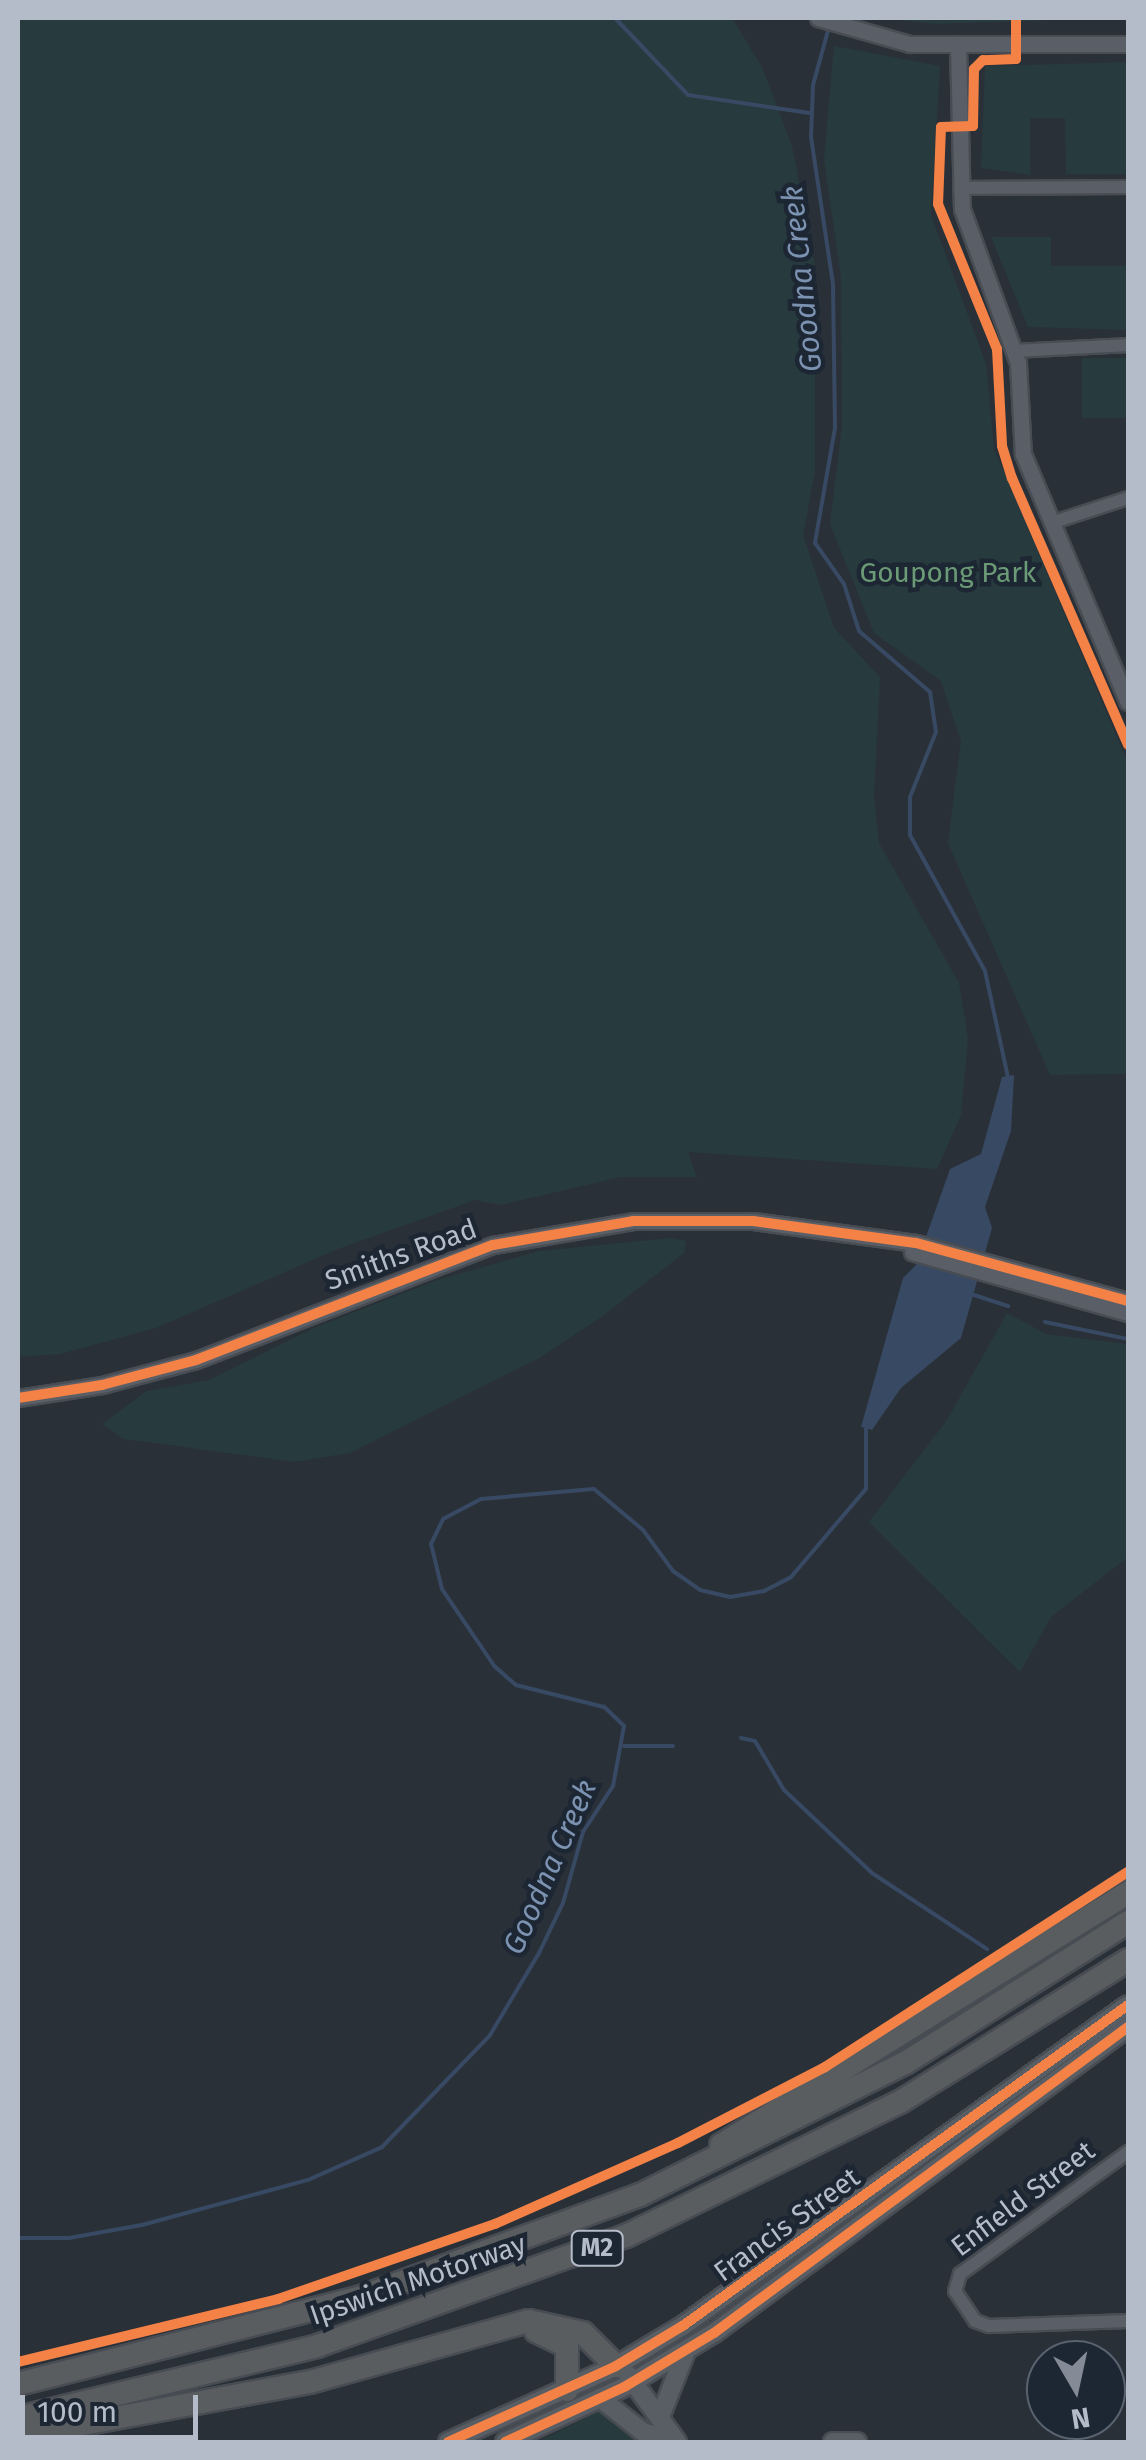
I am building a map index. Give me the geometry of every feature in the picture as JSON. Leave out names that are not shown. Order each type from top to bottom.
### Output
[{"type":"highway","points":[[703,2167],[724,2141],[957,2004],[1128,1893]]},
{"type":"highway","name":"Ipswich Motorway","points":[[18,2384],[362,2297],[536,2237],[703,2167],[956,2034],[1128,1922]]},
{"type":"highway","name":"Ipswich Motorway","points":[[18,2418],[318,2346],[626,2236],[900,2102],[1128,1960]]},
{"type":"highway","points":[[18,2436],[310,2382],[520,2323],[556,2322],[592,2339],[626,2378]]},
{"type":"highway","points":[[473,2338],[530,2330],[558,2337],[571,2358],[567,2390]]},
{"type":"main road","name":"Francis Street","points":[[505,2442],[601,2399],[740,2288],[1128,2005]]},
{"type":"main road","name":"Francis Street","points":[[448,2442],[567,2390],[626,2378],[686,2351],[1128,2028]]},
{"type":"main road","points":[[660,2417],[686,2351]]},
{"type":"main road","points":[[626,2378],[660,2417],[666,2441]]},
{"type":"main road","points":[[626,2378],[666,2441]]},
{"type":"main road","points":[[601,2399],[643,2432],[666,2441]]},
{"type":"main road","points":[[833,2442],[857,2442]]},
{"type":"street","points":[[818,18],[843,29],[896,42],[958,46],[1128,44]]},
{"type":"street","points":[[958,46],[960,188],[967,226],[1015,351],[1024,454],[1051,523],[1122,670],[1128,702]]},
{"type":"street","points":[[960,188],[1128,187]]},
{"type":"street","points":[[1015,351],[1128,344]]},
{"type":"street","points":[[1051,523],[1128,498]]},
{"type":"street","name":"Smiths Road","points":[[18,1398],[180,1365],[436,1262],[563,1230],[702,1219],[871,1238],[1128,1302]]},
{"type":"street","name":"Smiths Road","points":[[988,1267],[1128,1312]]},
{"type":"street","name":"Enfield Street","points":[[1128,2152],[960,2274],[955,2290],[975,2321],[989,2326],[1128,2322]]},
{"type":"green space","points":[[18,18],[732,18],[762,67],[792,146],[815,266],[815,472],[803,535],[834,628],[880,677],[874,797],[879,843],[959,983],[968,1039],[961,1115],[937,1169],[688,1152],[697,1177],[621,1177],[501,1205],[475,1200],[338,1249],[156,1328],[60,1354],[18,1357]]},
{"type":"green space","points":[[882,18],[1114,18],[935,24]]},
{"type":"green space","name":"Goupong Park","points":[[834,46],[940,66],[931,215],[986,364],[994,449],[1128,763],[1128,1074],[1050,1075],[948,843],[961,741],[941,681],[874,633],[830,524],[842,425],[841,278],[824,159]]},
{"type":"green space","points":[[1128,62],[1128,174],[1066,174],[1065,118],[1030,118],[1030,175],[981,168],[985,66]]},
{"type":"green space","points":[[991,237],[1051,237],[1051,266],[1128,266],[1128,330],[1028,327]]},
{"type":"green space","points":[[1082,358],[1128,358],[1128,418],[1082,418]]},
{"type":"green space","points":[[670,1238],[686,1241],[684,1253],[600,1318],[541,1357],[350,1453],[294,1462],[124,1439],[102,1424],[147,1391],[209,1380],[316,1327],[437,1280],[540,1251]]},
{"type":"green space","points":[[1007,1313],[1046,1334],[1128,1344],[1128,1557],[1051,1617],[1020,1672],[869,1522],[947,1420]]},
{"type":"green space","points":[[606,2411],[647,2442],[537,2442],[598,2412]]},
{"type":"water","points":[[1014,1075],[1011,1131],[985,1207],[992,1228],[961,1338],[901,1388],[872,1430],[861,1427],[903,1278],[916,1265],[950,1169],[981,1154],[1002,1077]]},
{"type":"waterway","points":[[615,18],[688,95],[810,113]]},
{"type":"waterway","name":"Goodna Creek","points":[[829,27],[813,85],[811,137],[833,285],[835,428],[815,543],[844,584],[859,631],[930,692],[936,732],[910,797],[910,835],[985,971],[1008,1077]]},
{"type":"waterway","points":[[974,1295],[1008,1306]]},
{"type":"waterway","points":[[1045,1322],[1128,1339]]},
{"type":"waterway","name":"Goodna Creek","points":[[18,2238],[69,2238],[142,2225],[308,2180],[382,2147],[490,2035],[539,1953],[563,1903],[583,1832],[613,1786],[624,1726],[604,1707],[516,1685],[495,1667],[442,1589],[431,1544],[443,1519],[481,1499],[594,1489],[643,1530],[673,1571],[700,1590],[730,1597],[764,1591],[791,1577],[866,1489],[866,1425]]},
{"type":"waterway","points":[[741,1738],[755,1741],[784,1790],[872,1873],[987,1949]]},
{"type":"waterway","points":[[624,1746],[673,1746]]},
{"type":"cycle path","points":[[1016,18],[1016,59],[983,60],[974,69],[973,126],[941,127],[938,204],[997,349],[1002,446],[1012,478],[1128,745]]},
{"type":"cycle path","points":[[18,1398],[102,1385],[196,1360],[493,1245],[633,1221],[753,1221],[916,1243],[1128,1301]]},
{"type":"cycle path","points":[[18,2362],[278,2299],[495,2224],[678,2143],[825,2067],[1128,1872]]},
{"type":"cycle path","points":[[448,2442],[616,2366],[684,2325],[1128,2005]]},
{"type":"cycle path","points":[[505,2442],[626,2386],[714,2333],[1128,2027]]}]
